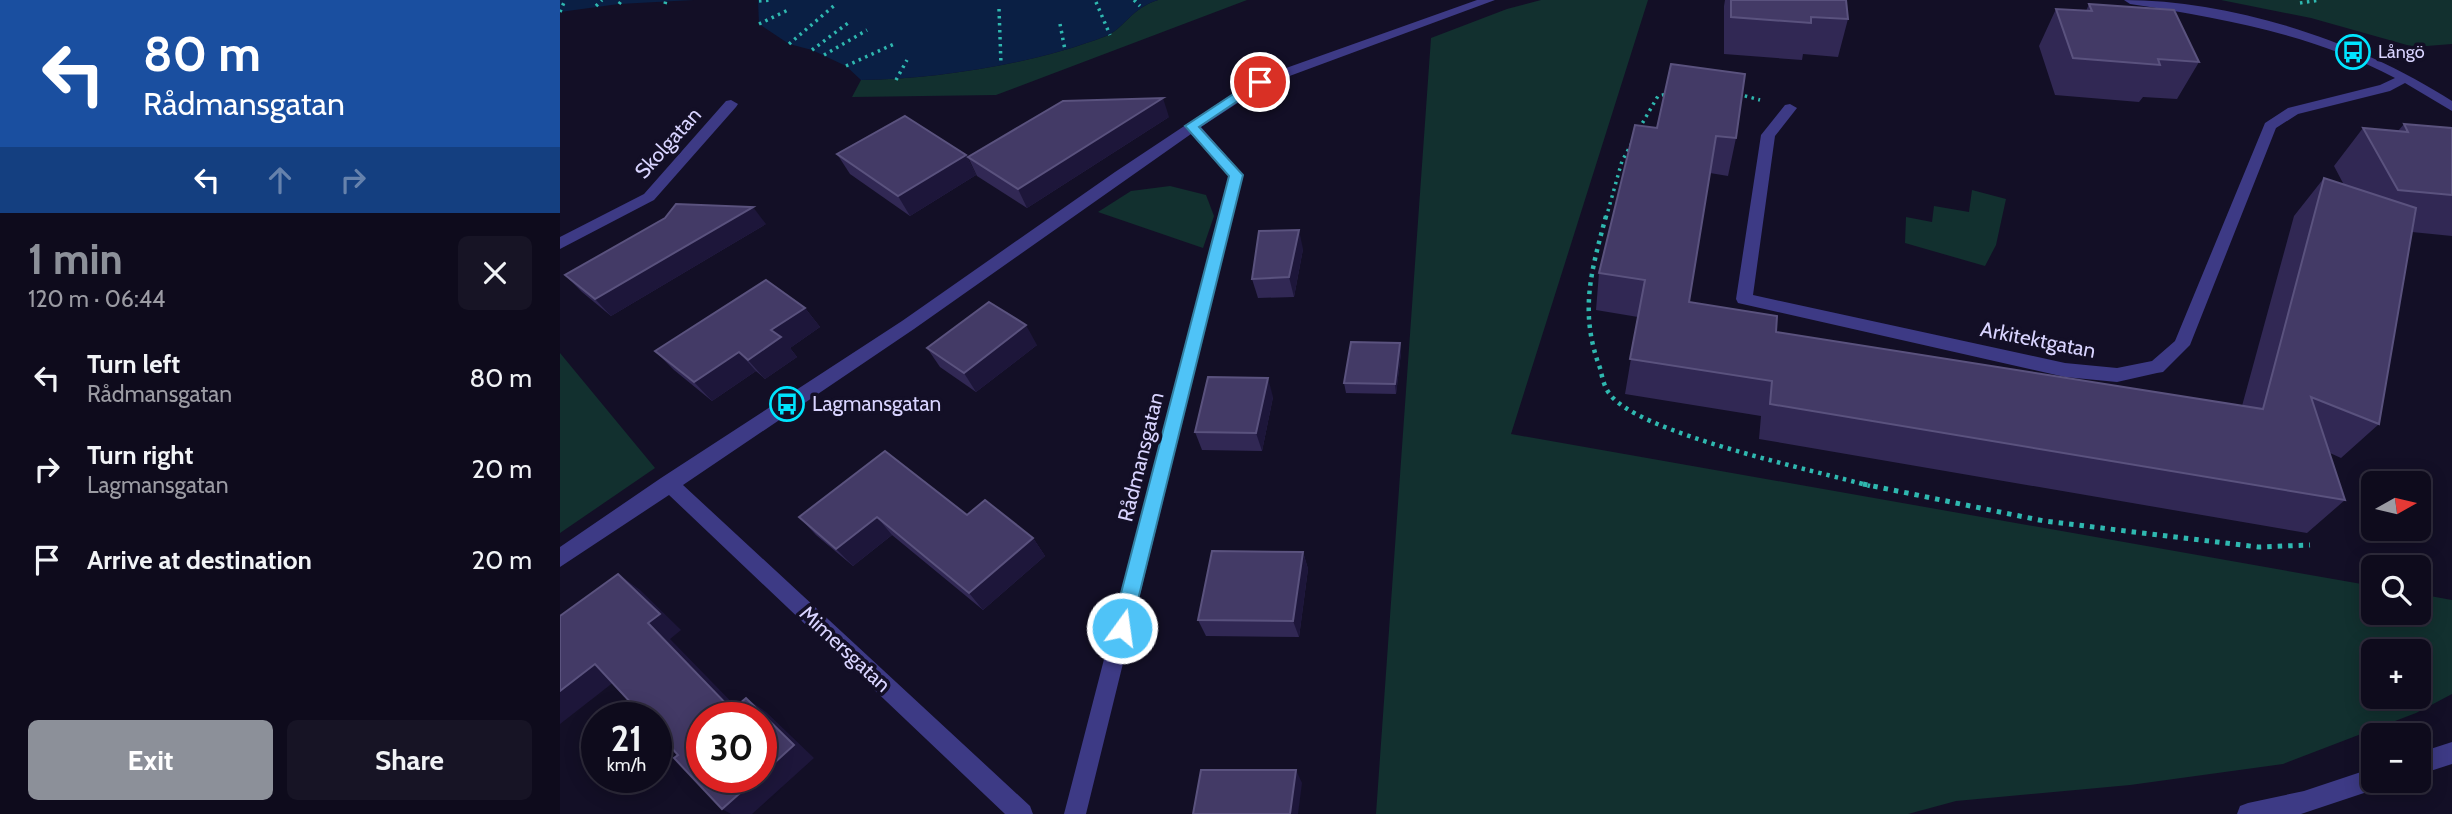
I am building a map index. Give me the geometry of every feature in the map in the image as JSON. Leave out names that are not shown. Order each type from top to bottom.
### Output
[{"type":"street","points":[[560,558],[668,483],[908,325],[1192,126],[1260,82],[1489,0]]},
{"type":"street","points":[[2130,0],[2227,14],[2300,33],[2353,52],[2452,107]]},
{"type":"street","name":"Arkitektgatan","points":[[1790,108],[1768,135],[1744,299],[2065,370],[2117,375],[2157,367],[2182,345],[2270,126],[2293,111],[2385,88],[2404,78]]},
{"type":"street","name":"Skolgatan","points":[[560,244],[649,197],[731,104]]},
{"type":"street","name":"Rådmansgatan","points":[[1075,814],[1236,175],[1192,126]]},
{"type":"street","name":"Mimersgatan","points":[[668,483],[1022,814]]},
{"type":"street","points":[[2431,760],[2452,753]]},
{"type":"street","points":[[2248,814],[2304,802],[2361,783]]},
{"type":"path","points":[[560,12],[565,0]]},
{"type":"path","points":[[596,6],[602,0]]},
{"type":"path","points":[[759,1],[771,0]]},
{"type":"path","points":[[1134,0],[1140,6]]},
{"type":"path","points":[[1096,2],[1110,35]]},
{"type":"path","points":[[789,44],[836,4]]},
{"type":"path","points":[[759,24],[790,9]]},
{"type":"path","points":[[999,9],[1002,64]]},
{"type":"path","points":[[812,50],[848,23]]},
{"type":"path","points":[[1060,24],[1065,50]]},
{"type":"path","points":[[824,55],[867,30]]},
{"type":"path","points":[[846,66],[894,44]]},
{"type":"path","points":[[896,80],[907,60]]},
{"type":"path","points":[[1675,91],[1658,96],[1622,161],[1598,246],[1586,310],[1594,353],[1609,394],[1637,416],[1682,433],[1910,496],[2044,521],[2258,547],[2311,545]]},
{"type":"path","points":[[1727,92],[1790,108]]},
{"type":"green space","points":[[1158,0],[1247,0],[996,95],[852,97],[861,80],[922,77],[985,68],[1078,46],[1113,33],[1141,8]]},
{"type":"green space","points":[[1541,0],[1648,0],[1511,434],[2361,584],[2361,625],[2431,625],[2431,596],[2452,600],[2452,694],[2431,705],[2431,639],[2361,639],[2361,709],[2424,709],[2390,723],[2361,723],[2361,734],[2283,764],[2130,785],[1956,801],[1908,814],[1376,814],[1431,38],[1507,9]]},
{"type":"green space","points":[[2221,0],[2452,0],[2452,44],[2414,47],[2311,18]]},
{"type":"green space","points":[[1170,186],[1206,195],[1214,216],[1203,248],[1098,212],[1131,191]]},
{"type":"green space","points":[[1972,190],[2006,199],[1996,245],[1985,266],[1905,243],[1906,217],[1932,222],[1934,206],[1969,212]]},
{"type":"green space","points":[[560,353],[655,468],[560,533]]},
{"type":"water","points":[[560,0],[694,0],[619,4],[560,12]]},
{"type":"water","points":[[758,0],[1158,0],[1134,13],[1113,33],[1048,55],[953,73],[861,80],[846,66],[812,50],[789,44],[759,24]]},
{"type":"building","points":[[1731,0],[1846,0],[1848,19],[1811,17],[1811,23],[1731,17]]},
{"type":"building","points":[[2089,4],[2174,10],[2199,62],[2158,59],[2160,65],[2073,58],[2056,9],[2092,11]]},
{"type":"building","points":[[1671,64],[1745,74],[1736,138],[1716,136],[1689,302],[1777,316],[1776,332],[2263,409],[2324,178],[2416,208],[2379,424],[2311,397],[2345,500],[1770,404],[1772,381],[1630,359],[1645,280],[1599,273],[1635,125],[1657,128]]},
{"type":"building","points":[[1163,98],[1018,189],[968,157],[1063,101]]},
{"type":"building","points":[[905,116],[966,155],[898,196],[837,154]]},
{"type":"building","points":[[2404,124],[2452,128],[2452,195],[2398,190],[2363,128],[2408,132]]},
{"type":"building","points":[[676,204],[753,207],[595,299],[565,275],[665,218]]},
{"type":"building","points":[[1299,230],[1289,277],[1252,279],[1259,231]]},
{"type":"building","points":[[766,280],[805,308],[771,330],[781,337],[748,360],[739,352],[694,382],[655,351]]},
{"type":"building","points":[[989,302],[1026,325],[964,373],[927,348]]},
{"type":"building","points":[[1351,342],[1400,343],[1395,384],[1344,383]]},
{"type":"building","points":[[1208,377],[1268,378],[1256,433],[1195,432]]},
{"type":"building","points":[[885,451],[967,515],[985,500],[1033,538],[969,593],[877,517],[836,549],[799,517]]},
{"type":"building","points":[[1212,551],[1303,552],[1293,621],[1198,620]]},
{"type":"building","points":[[618,574],[660,614],[648,623],[724,702],[686,702],[686,771],[674,758],[678,755],[672,748],[672,702],[630,702],[595,664],[560,691],[560,616]]},
{"type":"building","points":[[777,728],[794,745],[777,760]]},
{"type":"building","points":[[1201,770],[1296,770],[1290,814],[1193,814]]},
{"type":"building","points":[[707,793],[740,793],[722,809]]},
{"type":"place","name":"Långö","points":[[2353,52]]},
{"type":"place","name":"Lagmansgatan","points":[[787,404]]},
{"type":"route","points":[[1122,628],[1236,175],[1192,126],[1260,82]]}]
